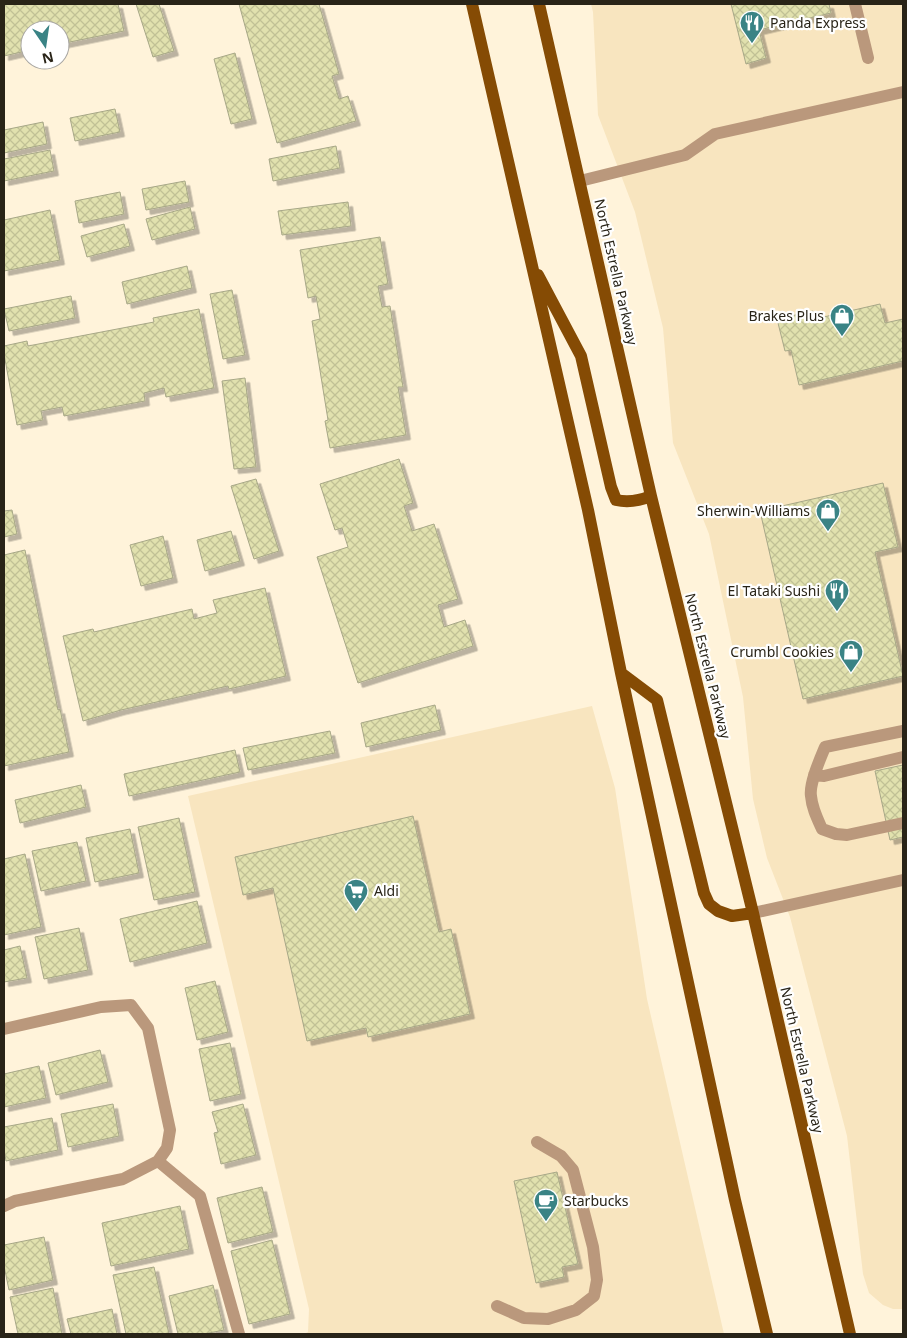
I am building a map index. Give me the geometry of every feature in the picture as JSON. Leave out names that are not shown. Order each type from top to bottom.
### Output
[{"type":"main road","points":[[472,4],[588,510],[621,673],[735,1200],[767,1334]]},
{"type":"main road","name":"North Estrella Parkway","points":[[539,4],[651,496],[753,914],[850,1334]]},
{"type":"main road","points":[[530,259],[581,356],[611,487],[616,500],[626,502],[638,501],[651,496]]},
{"type":"main road","points":[[621,673],[657,700],[708,904],[718,911],[732,916],[753,914]]},
{"type":"street","points":[[855,4],[868,58]]},
{"type":"street","points":[[580,181],[684,155],[715,134],[903,92]]},
{"type":"street","points":[[903,731],[825,747],[814,775],[810,794],[814,812],[822,829],[836,834],[847,835],[903,823]]},
{"type":"street","points":[[814,775],[824,776],[903,757]]},
{"type":"street","points":[[753,914],[903,880]]},
{"type":"street","points":[[4,1029],[101,1007],[131,1005],[148,1028],[170,1130],[167,1148],[158,1161],[122,1179],[15,1201],[4,1206]]},
{"type":"street","points":[[497,1306],[524,1318],[548,1318],[576,1310],[594,1296],[597,1280],[593,1247],[573,1170],[562,1156],[537,1142]]},
{"type":"street","points":[[158,1161],[200,1196],[239,1334]]},
{"type":"shaded area","points":[[591,4],[903,4],[903,1309],[893,1309],[883,1305],[869,1293],[863,1274],[847,1136],[790,917],[767,858],[753,799],[743,697],[709,534],[673,443],[663,328],[635,212],[598,115]]},
{"type":"shaded area","points":[[592,706],[615,788],[647,999],[724,1334],[304,1334],[308,1332],[309,1309],[188,796]]},
{"type":"building","points":[[4,4],[118,4],[124,31],[70,42],[70,20],[20,20],[20,52],[4,56]]},
{"type":"building","points":[[136,4],[159,4],[174,51],[153,57]]},
{"type":"building","points":[[239,4],[319,4],[339,74],[332,76],[339,99],[348,96],[356,121],[277,143]]},
{"type":"building","name":"Panda Express","points":[[731,4],[829,4],[831,13],[759,30],[766,58],[746,64]]},
{"type":"building","points":[[235,53],[252,119],[231,124],[214,59]]},
{"type":"building","points":[[115,109],[120,132],[75,141],[70,118]]},
{"type":"building","points":[[43,122],[47,144],[4,153],[4,130]]},
{"type":"building","points":[[336,146],[340,168],[273,181],[269,159]]},
{"type":"building","points":[[50,150],[54,171],[4,181],[4,159]]},
{"type":"building","points":[[185,181],[189,202],[146,210],[142,189]]},
{"type":"building","points":[[120,192],[124,214],[79,223],[75,201]]},
{"type":"building","points":[[348,202],[351,226],[282,235],[278,211]]},
{"type":"building","points":[[190,207],[195,229],[152,240],[146,219]]},
{"type":"building","points":[[50,210],[60,260],[4,271],[4,220]]},
{"type":"building","points":[[124,224],[130,246],[87,257],[81,236]]},
{"type":"building","points":[[380,237],[388,284],[378,286],[382,307],[390,306],[403,387],[398,387],[406,435],[330,448],[325,421],[328,420],[312,321],[320,319],[316,296],[308,298],[300,250]]},
{"type":"building","points":[[187,266],[192,288],[127,304],[122,282]]},
{"type":"building","points":[[232,290],[245,355],[223,359],[210,294]]},
{"type":"building","points":[[71,296],[75,318],[9,331],[4,309]]},
{"type":"building","name":"Brakes Plus","points":[[880,304],[885,323],[903,319],[903,361],[799,385],[791,350],[785,351],[777,319],[813,311],[815,319]]},
{"type":"building","points":[[199,309],[214,388],[166,397],[164,388],[144,393],[145,401],[64,416],[62,407],[41,411],[43,420],[17,425],[4,346],[27,341],[28,346],[154,322],[153,318]]},
{"type":"building","points":[[245,378],[256,467],[234,469],[222,381]]},
{"type":"building","points":[[399,459],[413,503],[404,506],[412,531],[434,524],[458,599],[438,605],[444,627],[465,620],[473,646],[358,683],[317,557],[348,547],[342,528],[335,530],[320,484]]},
{"type":"building","points":[[256,479],[279,551],[254,559],[231,486]]},
{"type":"building","points":[[883,483],[898,547],[875,552],[903,676],[803,699],[760,511]]},
{"type":"building","points":[[12,510],[17,534],[4,537],[4,511]]},
{"type":"building","points":[[231,531],[240,561],[205,571],[197,540]]},
{"type":"building","points":[[163,536],[173,578],[141,586],[130,545]]},
{"type":"building","points":[[25,550],[58,710],[60,709],[69,752],[4,766],[4,555]]},
{"type":"building","points":[[265,588],[286,676],[229,689],[228,686],[121,710],[83,721],[63,636],[93,629],[94,632],[192,609],[194,619],[217,613],[213,600]]},
{"type":"building","points":[[435,705],[441,730],[366,747],[361,723]]},
{"type":"building","points":[[330,731],[335,753],[248,770],[243,748]]},
{"type":"building","points":[[235,750],[240,772],[129,796],[124,774]]},
{"type":"building","points":[[903,765],[903,837],[890,840],[875,771]]},
{"type":"building","points":[[81,785],[86,807],[20,823],[15,800]]},
{"type":"building","name":"Aldi","points":[[413,816],[439,932],[451,929],[470,1014],[368,1037],[366,1028],[307,1041],[273,888],[243,895],[235,857]]},
{"type":"building","points":[[179,818],[195,892],[154,900],[138,827]]},
{"type":"building","points":[[130,829],[139,873],[95,882],[86,838]]},
{"type":"building","points":[[77,842],[86,881],[41,891],[32,851]]},
{"type":"building","points":[[25,854],[41,927],[4,935],[4,859]]},
{"type":"building","points":[[197,901],[207,943],[130,962],[120,919]]},
{"type":"building","points":[[79,928],[88,970],[44,979],[35,937]]},
{"type":"building","points":[[20,946],[27,978],[4,982],[4,950]]},
{"type":"building","points":[[215,981],[228,1032],[197,1040],[185,988]]},
{"type":"building","points":[[230,1043],[241,1094],[210,1101],[199,1049]]},
{"type":"building","points":[[100,1050],[108,1082],[56,1095],[48,1063]]},
{"type":"building","points":[[39,1066],[46,1098],[4,1107],[4,1074]]},
{"type":"building","points":[[113,1104],[119,1136],[68,1147],[61,1114]]},
{"type":"building","points":[[243,1104],[256,1155],[221,1164],[214,1133],[218,1132],[212,1112]]},
{"type":"building","points":[[52,1118],[58,1150],[6,1161],[4,1127]]},
{"type":"building","name":"Starbucks","points":[[557,1172],[578,1264],[562,1267],[564,1277],[536,1283],[514,1181]]},
{"type":"building","points":[[262,1187],[273,1232],[228,1243],[217,1198]]},
{"type":"building","points":[[180,1206],[189,1249],[111,1266],[102,1223]]},
{"type":"building","points":[[44,1237],[53,1280],[9,1290],[4,1266],[4,1245]]},
{"type":"building","points":[[272,1240],[290,1314],[249,1324],[231,1251]]},
{"type":"building","points":[[154,1267],[169,1334],[126,1334],[113,1275]]},
{"type":"building","points":[[213,1285],[224,1330],[204,1334],[178,1334],[169,1296]]},
{"type":"building","points":[[53,1288],[62,1334],[18,1334],[10,1297]]},
{"type":"building","points":[[112,1309],[117,1334],[71,1334],[67,1319]]},
{"type":"place","name":"Panda Express","points":[[752,44]]},
{"type":"place","name":"Brakes Plus","points":[[842,337]]},
{"type":"place","name":"Sherwin-Williams","points":[[828,532]]},
{"type":"place","name":"El Tataki Sushi","points":[[837,612]]},
{"type":"place","name":"Crumbl Cookies","points":[[851,673]]},
{"type":"place","name":"Aldi","points":[[356,912]]},
{"type":"place","name":"Starbucks","points":[[546,1222]]}]
